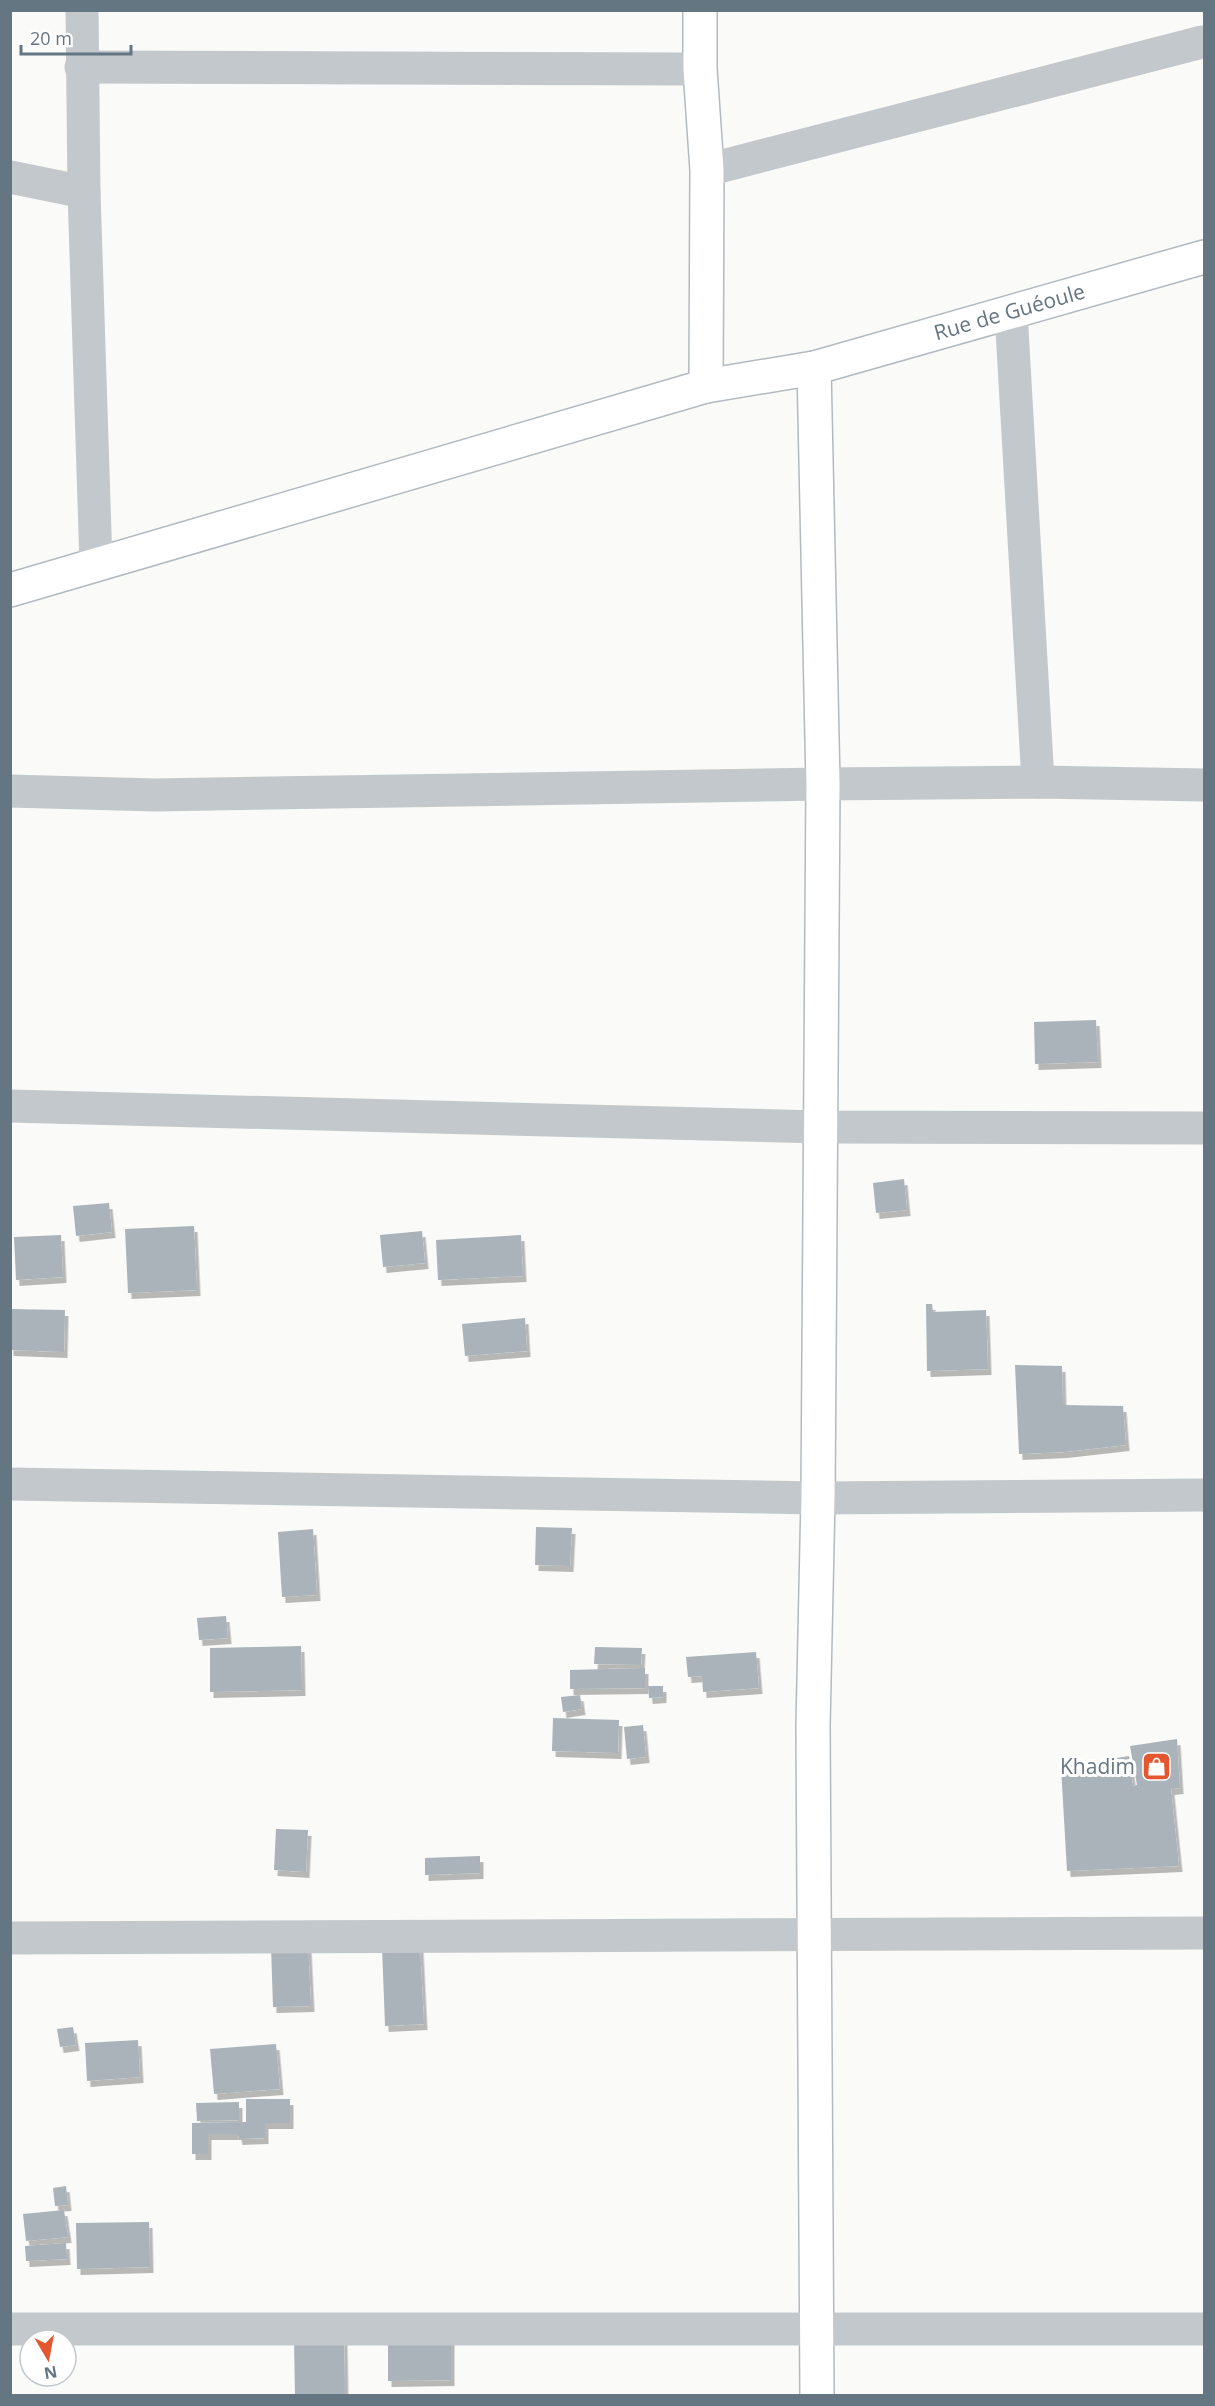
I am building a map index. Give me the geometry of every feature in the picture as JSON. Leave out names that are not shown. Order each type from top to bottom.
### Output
[{"type":"main road","points":[[700,10],[700,69],[707,170],[706,386]]},
{"type":"main road","name":"Rue de Guéoule","points":[[10,590],[706,386],[814,368],[1204,257]]},
{"type":"main road","points":[[814,368],[823,784],[818,1498],[813,1726],[817,2396]]},
{"type":"street","points":[[82,10],[84,192],[96,564]]},
{"type":"street","points":[[707,170],[1202,42]]},
{"type":"street","points":[[81,67],[700,69]]},
{"type":"street","points":[[10,177],[84,192]]},
{"type":"street","points":[[1011,312],[1038,783]]},
{"type":"street","points":[[10,791],[155,795],[823,784],[1204,785]]},
{"type":"street","points":[[10,1106],[819,1127],[1204,1128]]},
{"type":"street","points":[[10,1484],[818,1498],[1204,1495]]},
{"type":"street","points":[[10,1938],[1204,1933]]},
{"type":"street","points":[[10,2329],[1204,2329]]},
{"type":"building","points":[[1096,1020],[1098,1062],[1035,1064],[1034,1022]]},
{"type":"building","points":[[904,1179],[907,1210],[876,1213],[873,1183]]},
{"type":"building","points":[[109,1203],[112,1232],[76,1236],[73,1206]]},
{"type":"building","points":[[194,1226],[197,1290],[128,1293],[125,1229]]},
{"type":"building","points":[[422,1231],[425,1263],[383,1267],[380,1235]]},
{"type":"building","points":[[61,1235],[63,1277],[16,1280],[14,1237]]},
{"type":"building","points":[[521,1235],[523,1276],[438,1280],[436,1240]]},
{"type":"building","points":[[926,1304],[932,1304],[933,1312],[986,1310],[988,1369],[927,1371]]},
{"type":"building","points":[[10,1309],[65,1310],[64,1352],[10,1350]]},
{"type":"building","points":[[525,1318],[527,1351],[465,1356],[462,1324]]},
{"type":"building","points":[[1015,1365],[1062,1366],[1063,1405],[1123,1406],[1126,1445],[1019,1454]]},
{"type":"building","points":[[536,1527],[572,1528],[570,1566],[535,1565]]},
{"type":"building","points":[[313,1529],[317,1595],[282,1597],[278,1532]]},
{"type":"building","points":[[226,1616],[228,1638],[199,1640],[197,1618]]},
{"type":"building","points":[[301,1646],[302,1690],[210,1692],[210,1648]]},
{"type":"building","points":[[595,1647],[642,1648],[641,1665],[594,1664]]},
{"type":"building","points":[[756,1652],[759,1688],[703,1692],[702,1676],[688,1677],[686,1657]]},
{"type":"building","points":[[645,1668],[645,1688],[570,1689],[570,1670]]},
{"type":"building","points":[[648,1686],[663,1686],[663,1697],[649,1698]]},
{"type":"building","points":[[580,1695],[582,1709],[563,1712],[561,1697]]},
{"type":"building","points":[[553,1718],[619,1720],[618,1753],[552,1751]]},
{"type":"building","points":[[643,1725],[646,1757],[627,1759],[624,1727]]},
{"type":"building","points":[[1177,1739],[1180,1788],[1171,1789],[1179,1866],[1067,1871],[1061,1767],[1129,1756],[1133,1786],[1137,1785],[1130,1746]]},
{"type":"building","points":[[276,1829],[308,1830],[306,1872],[274,1870]]},
{"type":"building","points":[[480,1856],[480,1873],[425,1875],[425,1858]]},
{"type":"building","points":[[308,1945],[311,2006],[273,2007],[271,1946]]},
{"type":"building","points":[[420,1946],[424,2024],[385,2026],[382,1947]]},
{"type":"building","points":[[73,2027],[76,2045],[60,2047],[57,2029]]},
{"type":"building","points":[[138,2040],[140,2077],[87,2081],[85,2043]]},
{"type":"building","points":[[276,2044],[280,2089],[214,2094],[210,2049]]},
{"type":"building","points":[[246,2099],[290,2099],[290,2123],[265,2123],[265,2138],[239,2139],[238,2134],[208,2134],[208,2154],[192,2154],[192,2123],[246,2122]]},
{"type":"building","points":[[239,2102],[239,2120],[197,2121],[196,2103]]},
{"type":"building","points":[[66,2186],[68,2205],[55,2206],[53,2188]]},
{"type":"building","points":[[64,2210],[68,2237],[26,2241],[23,2214]]},
{"type":"building","points":[[149,2222],[150,2267],[77,2269],[76,2223]]},
{"type":"building","points":[[66,2243],[67,2259],[26,2261],[25,2246]]},
{"type":"building","points":[[344,2339],[345,2396],[295,2396],[294,2340]]},
{"type":"building","points":[[451,2339],[451,2380],[388,2381],[388,2340]]},
{"type":"place","name":"Khadim","points":[[1156,1767]]}]
